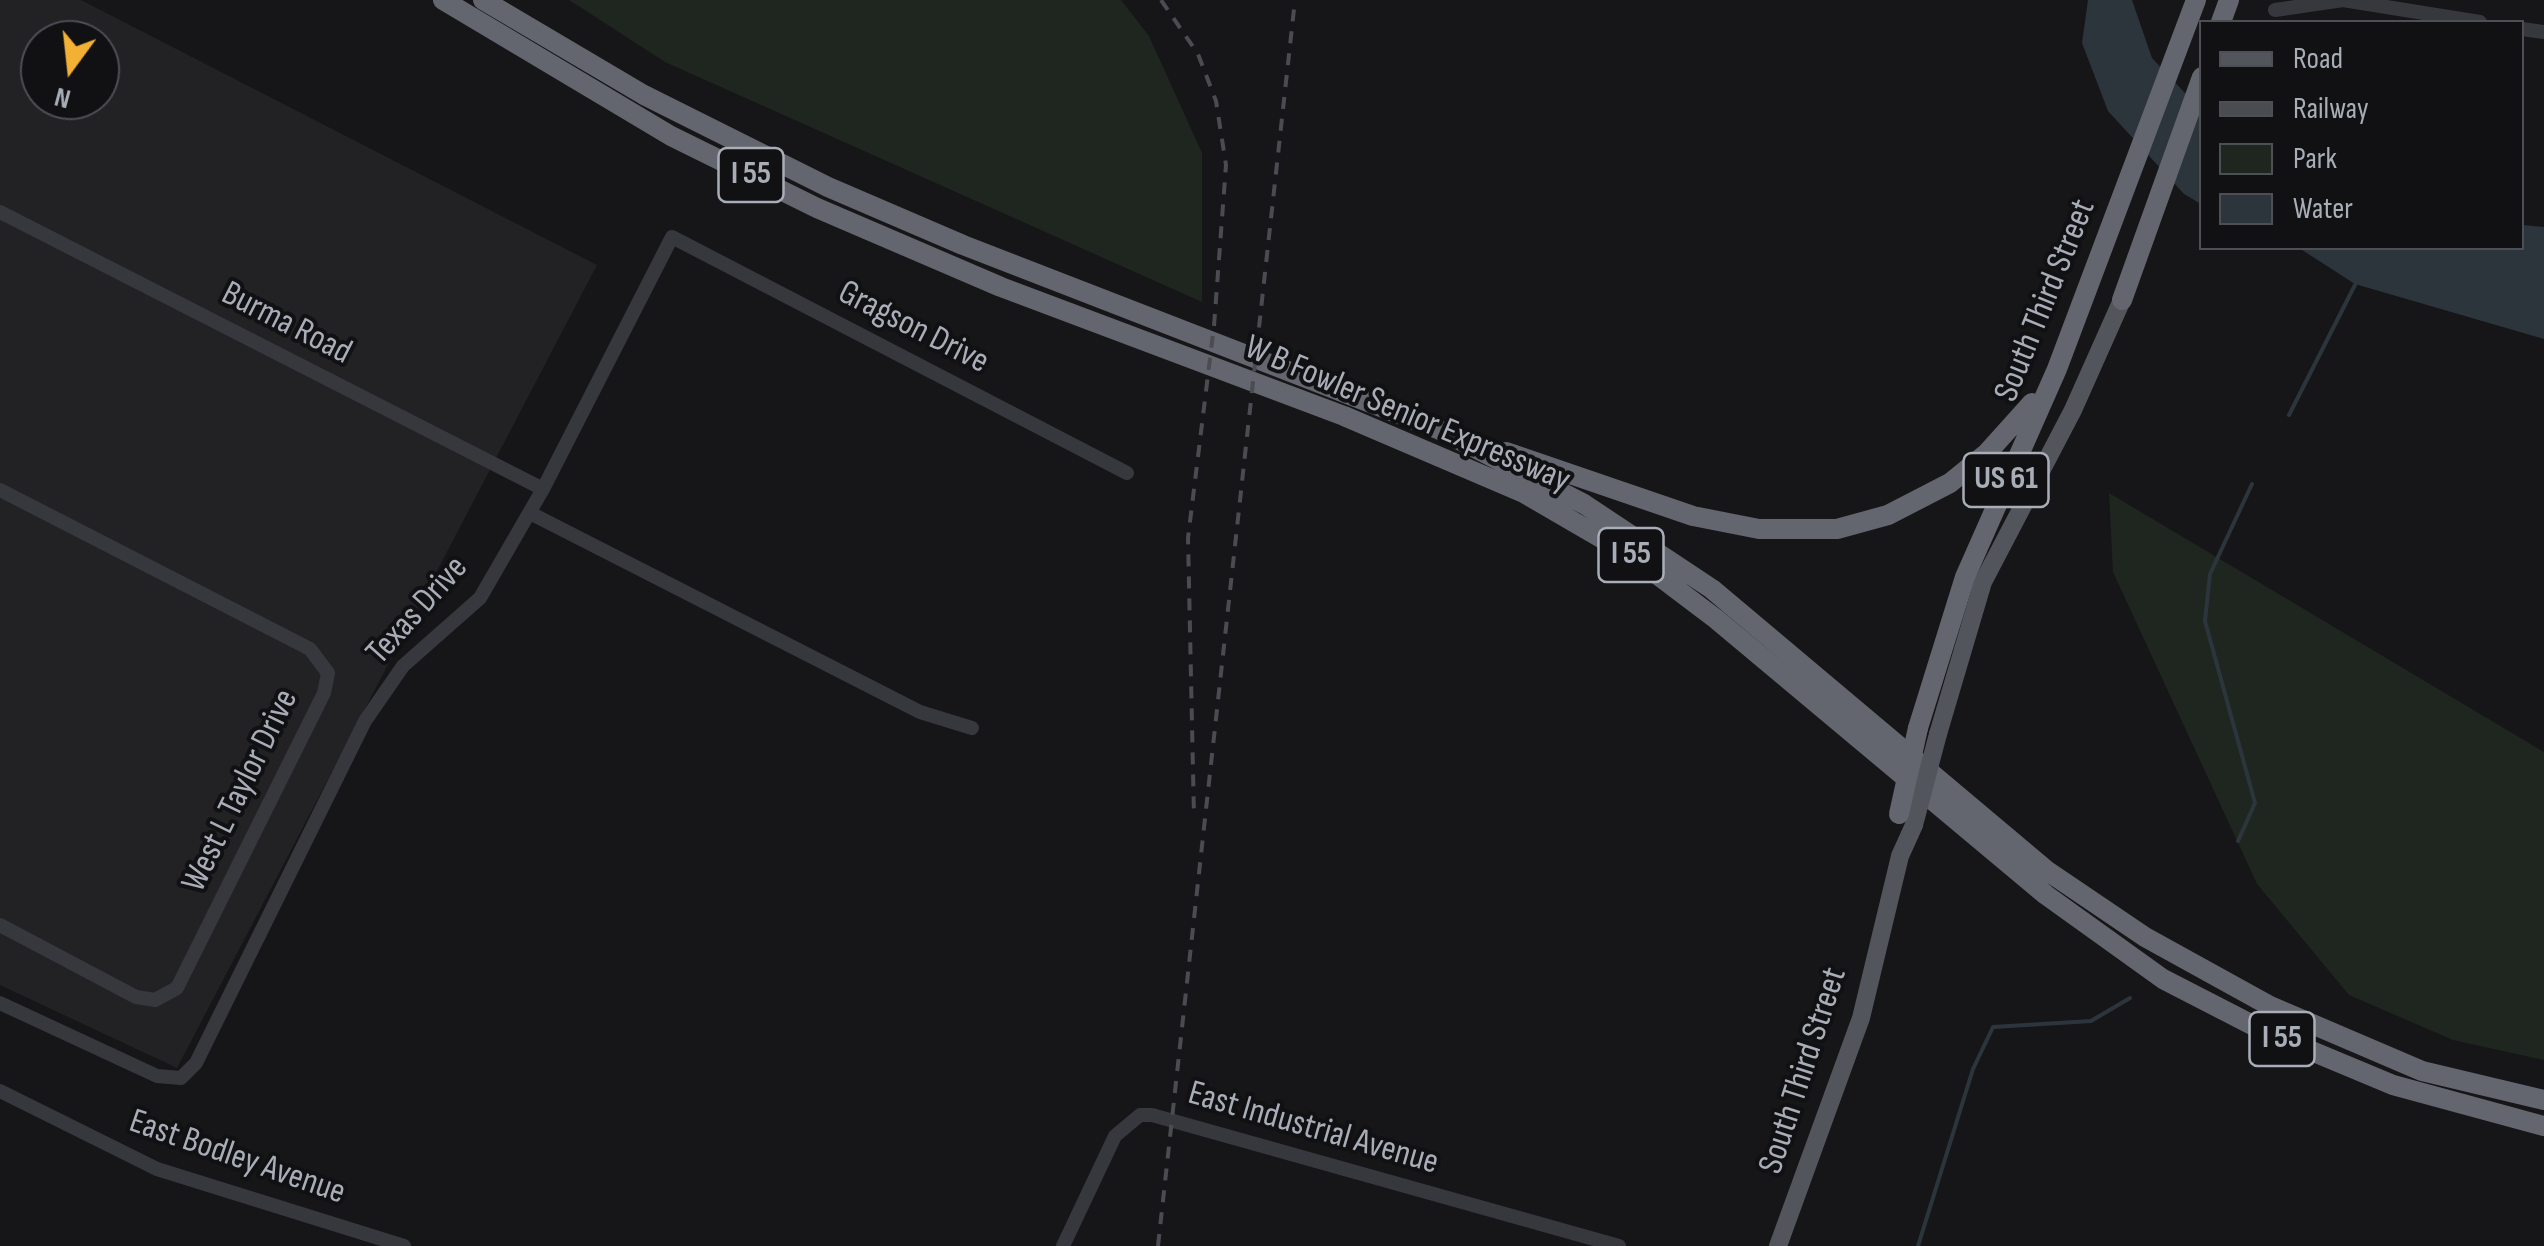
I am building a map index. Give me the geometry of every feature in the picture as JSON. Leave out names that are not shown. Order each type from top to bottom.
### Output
[{"type":"highway","name":"W B Fowler Senior Expressway","points":[[443,0],[672,136],[817,208],[1001,287],[1344,416],[1524,493],[1648,567],[2046,895],[2163,979],[2266,1032],[2393,1085],[2544,1126]]},
{"type":"highway","name":"W B Fowler Senior Expressway","points":[[483,0],[668,108],[828,187],[962,245],[1440,430],[1584,504],[1712,589],[2046,870],[2146,937],[2270,1006],[2422,1070],[2544,1100]]},
{"type":"highway","name":"South Third Street","points":[[1907,820],[1964,577],[2057,369],[2196,0]]},
{"type":"highway","name":"South Third Street","points":[[2122,300],[2199,85]]},
{"type":"highway","points":[[1440,430],[1692,516],[1759,529],[1837,530],[1888,514],[1950,483],[2024,414],[2057,369]]},
{"type":"main road","name":"South Third Street","points":[[1928,731],[1983,582],[2073,410],[2122,300]]},
{"type":"main road","name":"South Third Street","points":[[1778,1246],[1861,1018],[1907,820]]},
{"type":"street","points":[[2275,10],[2343,0],[2468,20]]},
{"type":"street","name":"Burma Road","points":[[0,212],[544,489]]},
{"type":"street","name":"Texas Drive","points":[[0,1003],[156,1076],[181,1078],[196,1064],[365,721],[403,666],[480,598],[544,489],[672,236]]},
{"type":"street","name":"Gragson Drive","points":[[672,236],[1127,472]]},
{"type":"street","name":"West L Taylor Drive","points":[[0,490],[310,649],[328,673],[324,693],[177,988],[156,1000],[136,998],[0,925]]},
{"type":"street","points":[[530,513],[920,712],[972,728]]},
{"type":"street","name":"East Bodley Avenue","points":[[0,1092],[157,1169],[404,1246]]},
{"type":"street","name":"East Industrial Avenue","points":[[1062,1246],[1116,1136],[1140,1114],[1152,1114],[1619,1246]]},
{"type":"shaded area","points":[[0,0],[81,0],[120,20],[20,20],[20,120],[120,120],[120,20],[597,265],[177,1068],[0,985]]},
{"type":"green space","points":[[569,0],[1121,0],[1149,36],[1202,153],[1202,302],[665,62]]},
{"type":"green space","points":[[2109,493],[2544,752],[2544,1060],[2453,1040],[2349,995],[2257,884],[2113,572]]},
{"type":"water","points":[[2088,0],[2132,0],[2152,58],[2199,108],[2199,203],[2184,194],[2108,111],[2082,43]]},
{"type":"water","points":[[2524,225],[2544,227],[2544,339],[2355,284],[2302,250],[2524,250]]},
{"type":"waterway","points":[[2289,415],[2357,281]]},
{"type":"waterway","points":[[2238,841],[2255,803],[2205,621],[2210,574],[2252,484]]},
{"type":"waterway","points":[[1918,1246],[1973,1069],[1993,1027],[2091,1021],[2130,998]]},
{"type":"railway","points":[[1161,0],[1198,54],[1216,101],[1226,165],[1214,326],[1188,538],[1194,817]]},
{"type":"railway","points":[[1158,1246],[1295,0]]}]
